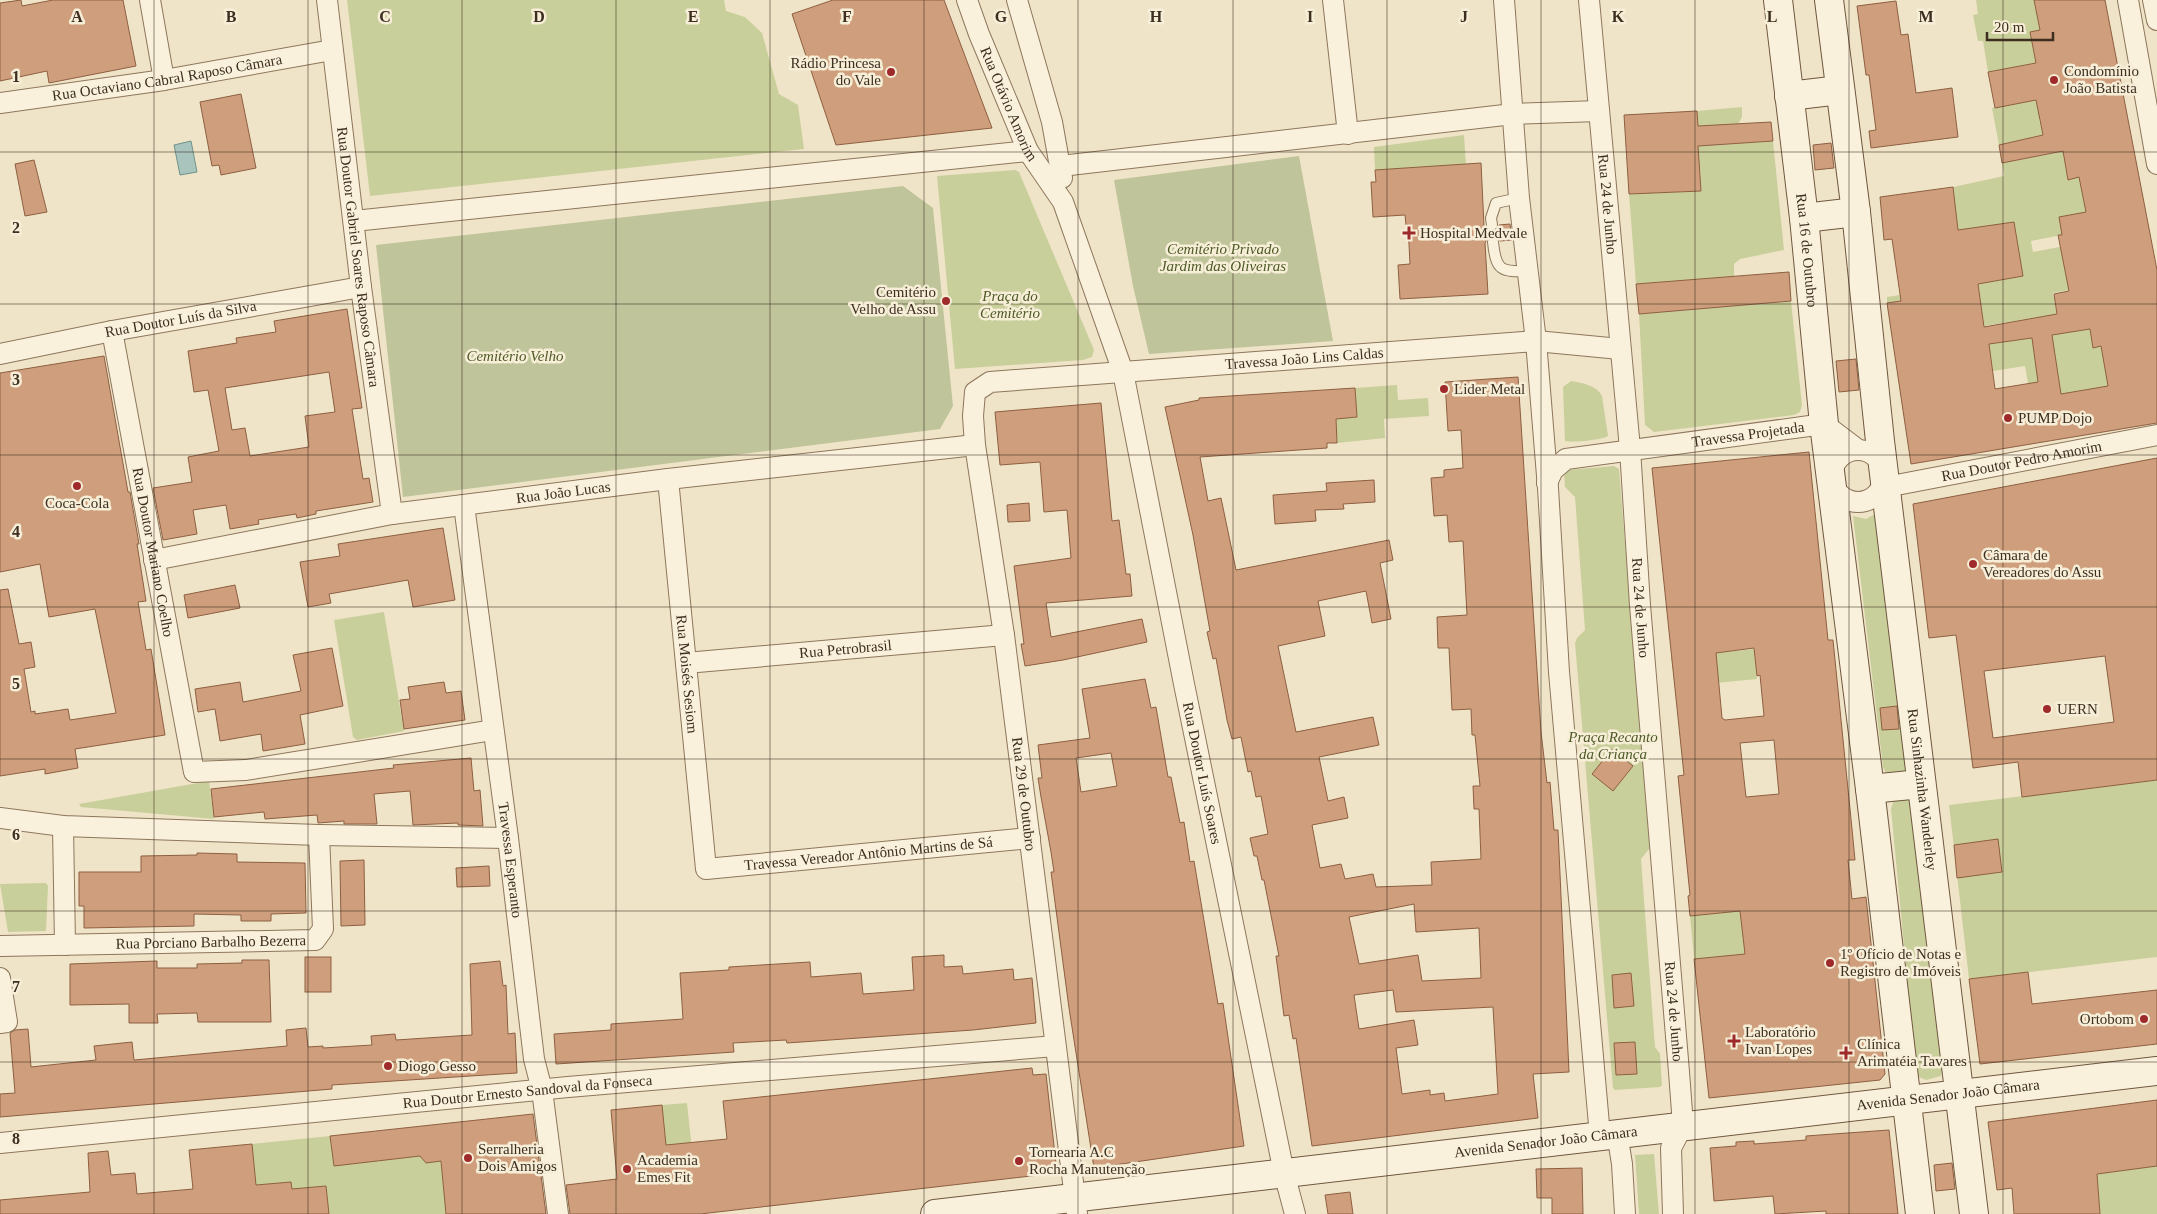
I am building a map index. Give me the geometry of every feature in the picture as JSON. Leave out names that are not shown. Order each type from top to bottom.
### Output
[{"type":"street","points":[[150,0],[164,80]]},
{"type":"street","name":"Rua Doutor Gabriel Soares Raposo Câmara","points":[[327,0],[361,287],[392,514]]},
{"type":"street","name":"Rua Otávio Amorim","points":[[967,0],[979,34],[1028,151],[1063,202],[1123,372]]},
{"type":"street","name":"Rua Otávio Amorim","points":[[1017,0],[1052,122],[1061,166],[1063,202]]},
{"type":"street","points":[[1333,0],[1348,134]]},
{"type":"street","points":[[1504,0],[1519,198],[1536,341],[1559,672],[1609,1134],[1622,1164],[1625,1214]]},
{"type":"street","name":"Rua 24 de Junho","points":[[1589,0],[1630,450],[1640,605],[1683,1125]]},
{"type":"street","name":"Rua 16 de Outubro","points":[[1778,0],[1804,218],[1832,490]]},
{"type":"street","points":[[1829,0],[1856,212],[1885,479],[1879,492],[1874,497],[1861,502],[1854,502],[1841,496],[1833,485],[1832,490]]},
{"type":"street","points":[[2128,0],[2157,164]]},
{"type":"street","points":[[2153,0],[2157,20]]},
{"type":"street","name":"Rua Octaviano Cabral Raposo Câmara","points":[[0,103],[164,80],[332,50]]},
{"type":"street","points":[[1789,96],[1840,90]]},
{"type":"street","points":[[1061,166],[1513,114],[1599,111]]},
{"type":"street","points":[[354,221],[1028,151]]},
{"type":"street","points":[[1804,218],[1856,212]]},
{"type":"street","name":"Rua Doutor Luís da Silva","points":[[0,354],[112,331],[361,287]]},
{"type":"street","name":"Rua Doutor Mariano Coelho","points":[[112,331],[194,772],[246,770],[494,730]]},
{"type":"street","name":"Travessa João Lins Caldas","points":[[990,382],[1536,341],[1620,349]]},
{"type":"street","name":"Rua Doutor Luís Soares","points":[[1123,372],[1184,684],[1284,1174],[1295,1214]]},
{"type":"street","name":"Rua 29 de Outubro","points":[[990,382],[975,392],[973,416],[975,445],[1004,635],[1054,1046],[1076,1206]]},
{"type":"street","name":"Travessa Projetada","points":[[1547,483],[1553,470],[1566,459],[1824,424],[1857,449]]},
{"type":"street","name":"Rua Doutor Pedro Amorim","points":[[1885,479],[2157,435]]},
{"type":"street","name":"Rua João Lucas","points":[[154,560],[392,514],[668,479],[975,445]]},
{"type":"street","points":[[1885,479],[1877,457],[1869,452],[1857,449],[1850,450],[1837,458],[1831,471],[1920,1214]]},
{"type":"street","name":"Rua Moisés Sesiom","points":[[668,479],[706,869]]},
{"type":"street","name":"Rua Sinhazinha Wanderley","points":[[1885,479],[1974,1214]]},
{"type":"street","name":"Travessa Esperanto","points":[[464,505],[508,838],[534,1059],[542,1090],[558,1214]]},
{"type":"street","name":"Rua Petrobrasil","points":[[686,663],[1004,635]]},
{"type":"street","points":[[1870,789],[1921,784]]},
{"type":"street","points":[[0,818],[63,826],[319,835],[508,838]]},
{"type":"street","points":[[63,826],[65,945]]},
{"type":"street","name":"Rua Porciano Barbalho Bezerra","points":[[0,946],[315,940],[323,929],[319,835]]},
{"type":"street","name":"Travessa Vereador Antônio Martins de Sá","points":[[706,869],[1030,838]]},
{"type":"street","points":[[0,978],[2,1014]]},
{"type":"street","name":"Rua Doutor Ernesto Sandoval da Fonseca","points":[[0,1143],[542,1090],[1054,1046]]},
{"type":"street","name":"Avenida Senador João Câmara","points":[[935,1214],[1076,1206],[1284,1174],[1683,1125],[2157,1071]]},
{"type":"street","points":[[1673,1214],[1671,1148],[1683,1125]]},
{"type":"lane","points":[[1492,225],[1496,203],[1519,198]]},
{"type":"lane","points":[[1493,242],[1495,259],[1500,268],[1508,272],[1528,271]]},
{"type":"green space","points":[[347,0],[724,0],[726,11],[745,17],[762,33],[779,94],[798,105],[804,149],[370,196]]},
{"type":"green space","points":[[1976,0],[2104,0],[2108,17],[2031,32],[2036,63],[1988,72],[1983,41],[1978,41],[1973,15],[1978,14]]},
{"type":"green space","points":[[2041,99],[2045,117],[2039,119],[2043,135],[1999,145],[1992,108]]},
{"type":"green space","points":[[1742,107],[1742,117],[1727,144],[1773,141],[1784,250],[1740,259],[1734,264],[1734,276],[1636,284],[1629,194],[1701,191],[1700,169],[1628,172],[1697,111]]},
{"type":"green space","points":[[1464,135],[1466,165],[1375,170],[1374,147]]},
{"type":"green space","points":[[2076,149],[2065,166],[2068,179],[2085,176],[2083,195],[2086,212],[2062,235],[2031,241],[2033,252],[2070,245],[2069,290],[2053,293],[2057,314],[2055,334],[2090,329],[2093,348],[2101,346],[2128,389],[2107,386],[2044,397],[2029,389],[2025,366],[1993,371],[1989,344],[2042,337],[2039,317],[1984,326],[1981,307],[1948,311],[1945,294],[1887,303],[1887,297],[2022,276],[2014,222],[1928,235],[1953,187],[2004,176],[2002,163]]},
{"type":"green space","name":"Cemitério Privado Jardim das Oliveiras","points":[[1299,156],[1333,341],[1149,354],[1133,286],[1114,180]]},
{"type":"green space","name":"Praça do Cemitério","points":[[1015,170],[1019,172],[1094,350],[1092,357],[1083,360],[955,369],[937,176]]},
{"type":"green space","name":"Cemitério Velho","points":[[903,186],[933,208],[953,406],[940,429],[403,497],[376,245]]},
{"type":"green space","points":[[1791,301],[1802,405],[1800,412],[1794,415],[1654,432],[1645,425],[1639,314]]},
{"type":"green space","points":[[1571,381],[1593,387],[1602,396],[1608,436],[1586,441],[1565,441],[1563,387]]},
{"type":"green space","points":[[1397,385],[1398,400],[1428,398],[1429,416],[1384,419],[1385,438],[1337,443],[1336,419],[1357,417],[1355,388]]},
{"type":"green space","name":"Praça Recanto da Criança","points":[[1614,466],[1619,469],[1650,848],[1641,859],[1655,1047],[1660,1054],[1662,1085],[1660,1087],[1615,1090],[1613,1088],[1575,643],[1585,630],[1575,497],[1565,487],[1564,473],[1567,470]]},
{"type":"green space","points":[[1877,513],[1907,770],[1904,774],[1887,775],[1883,767],[1853,516],[1866,519]]},
{"type":"green space","points":[[384,612],[404,731],[357,740],[353,737],[334,620]]},
{"type":"green space","points":[[1754,649],[1757,679],[1675,687],[1671,658]]},
{"type":"green space","points":[[2157,780],[2157,957],[1969,979],[1949,805]]},
{"type":"green space","points":[[209,781],[214,819],[81,807],[79,804]]},
{"type":"green space","points":[[1909,798],[1943,1066],[1941,1076],[1926,1080],[1919,1077],[1916,1071],[1891,809],[1894,799]]},
{"type":"green space","points":[[46,883],[48,886],[46,931],[8,932],[0,884]]},
{"type":"green space","points":[[1740,911],[1745,954],[1694,959],[1690,916]]},
{"type":"green space","points":[[687,1103],[699,1214],[666,1145],[662,1105]]},
{"type":"green space","points":[[330,1136],[334,1166],[420,1156],[441,1161],[446,1214],[329,1214],[326,1186],[301,1188],[292,1199],[291,1182],[256,1185],[252,1144]]},
{"type":"green space","points":[[1654,1154],[1659,1214],[1639,1214],[1635,1155]]},
{"type":"green space","points":[[2157,1163],[2157,1214],[2100,1214],[2097,1172],[2141,1168]]},
{"type":"water","points":[[191,141],[197,172],[180,175],[174,145]]},
{"type":"building","points":[[21,0],[22,6],[53,0],[123,0],[136,66],[49,83],[47,71],[0,81],[0,3]]},
{"type":"building","name":"Rádio Princesa do Vale","points":[[833,0],[944,0],[992,128],[836,145],[792,14]]},
{"type":"building","points":[[2034,0],[2105,0],[2157,270],[2157,423],[1911,464],[1887,303],[1901,301],[1892,239],[1884,240],[1880,197],[1953,187],[1958,230],[2014,222],[2023,276],[1978,284],[1984,327],[2057,314],[2054,294],[2069,291],[2058,235],[2062,235],[2059,217],[2086,212],[2079,177],[2068,180],[2063,151],[2002,163],[1999,145],[2043,135],[2036,100],[1995,108],[1988,72],[2036,63],[2030,32],[2040,30]],"holes":[[[2090,329],[2093,348],[2101,346],[2108,386],[2061,394],[2052,335]],[[2032,338],[2038,382],[1995,389],[1989,344]]]},
{"type":"building","points":[[1896,1],[1901,35],[1908,34],[1916,93],[1952,88],[1958,137],[1871,148],[1869,131],[1876,130],[1869,75],[1866,75],[1857,6]]},
{"type":"building","points":[[241,94],[256,168],[221,175],[219,165],[212,166],[200,102]]},
{"type":"building","points":[[1697,111],[1698,126],[1771,122],[1773,141],[1698,146],[1701,191],[1629,194],[1624,115]]},
{"type":"building","points":[[1831,143],[1834,168],[1815,170],[1813,145]]},
{"type":"building","points":[[34,160],[47,212],[25,216],[15,164]]},
{"type":"building","points":[[1481,163],[1484,226],[1492,232],[1497,230],[1499,225],[1510,224],[1512,240],[1500,241],[1498,237],[1493,235],[1488,237],[1485,243],[1488,294],[1400,299],[1398,265],[1410,264],[1408,225],[1406,225],[1405,215],[1373,217],[1371,182],[1376,182],[1375,170]]},
{"type":"building","points":[[1789,272],[1791,301],[1639,314],[1636,284]]},
{"type":"building","points":[[347,309],[362,408],[352,409],[363,479],[369,478],[373,502],[316,511],[316,514],[297,518],[296,514],[258,520],[259,524],[230,529],[226,505],[193,510],[197,534],[163,540],[153,488],[192,482],[188,457],[219,451],[208,390],[194,392],[188,351],[237,343],[236,338],[276,332],[274,321]],"holes":[[[329,372],[335,412],[305,416],[309,447],[250,456],[245,428],[232,430],[225,388]]]},
{"type":"building","points":[[104,356],[139,544],[137,544],[146,601],[138,602],[146,650],[151,649],[165,735],[75,749],[78,768],[45,774],[45,769],[0,776],[0,590],[8,589],[19,644],[31,642],[35,667],[24,669],[31,712],[35,711],[35,714],[68,709],[70,720],[116,713],[95,609],[49,617],[40,564],[0,572],[0,373]]},
{"type":"building","points":[[1856,359],[1859,390],[1839,392],[1836,361]]},
{"type":"building","points":[[1518,377],[1541,732],[1547,783],[1550,782],[1554,830],[1558,830],[1569,1072],[1533,1074],[1538,1118],[1312,1146],[1296,1038],[1293,1039],[1289,1015],[1284,1016],[1276,956],[1279,956],[1264,880],[1262,880],[1257,856],[1254,856],[1250,838],[1268,834],[1261,796],[1256,797],[1251,771],[1248,772],[1241,737],[1232,739],[1227,720],[1216,658],[1213,659],[1207,632],[1210,631],[1193,535],[1165,407],[1199,400],[1199,398],[1355,388],[1357,417],[1336,419],[1337,443],[1327,443],[1327,448],[1200,457],[1208,501],[1221,498],[1236,570],[1389,540],[1393,560],[1380,563],[1391,619],[1372,623],[1366,591],[1318,601],[1325,636],[1278,646],[1296,732],[1373,717],[1379,745],[1319,757],[1328,801],[1344,797],[1348,818],[1312,825],[1320,868],[1341,864],[1345,879],[1373,874],[1376,887],[1432,885],[1431,862],[1481,859],[1479,809],[1474,809],[1473,786],[1480,786],[1475,735],[1472,735],[1471,709],[1452,710],[1449,648],[1438,648],[1437,617],[1467,615],[1463,541],[1449,542],[1447,515],[1434,516],[1431,478],[1444,477],[1444,470],[1463,468],[1461,430],[1448,431],[1445,382]],"holes":[[[1414,904],[1416,932],[1479,928],[1481,978],[1422,981],[1418,955],[1359,964],[1349,917]],[[1393,990],[1396,1012],[1493,1007],[1498,1094],[1445,1101],[1444,1093],[1430,1095],[1430,1090],[1402,1094],[1396,1048],[1418,1045],[1414,1020],[1359,1029],[1354,995]]]},
{"type":"building","points":[[1101,403],[1112,521],[1119,520],[1126,574],[1130,574],[1132,596],[1046,603],[1051,637],[1142,619],[1147,642],[1025,666],[1021,644],[1024,644],[1014,566],[1071,558],[1067,510],[1044,512],[1040,462],[1000,465],[995,412]]},
{"type":"building","points":[[1809,452],[1828,640],[1833,640],[1855,860],[1848,860],[1852,899],[1866,897],[1885,1074],[1880,1080],[1709,1098],[1694,959],[1745,954],[1740,911],[1690,916],[1688,896],[1690,895],[1678,776],[1684,775],[1652,468]],"holes":[[[1754,648],[1757,676],[1760,675],[1764,716],[1725,720],[1722,718],[1716,653]],[[1774,740],[1779,794],[1746,797],[1740,743]]]},
{"type":"building","points":[[2157,458],[2157,780],[2022,797],[2018,762],[1973,768],[1956,635],[1929,638],[1913,504]],"holes":[[[2105,656],[2114,722],[1993,738],[1984,671]]]},
{"type":"building","points":[[1374,480],[1375,502],[1343,504],[1344,509],[1315,510],[1316,521],[1275,524],[1273,495],[1327,491],[1326,483]]},
{"type":"building","points":[[1029,503],[1030,521],[1008,522],[1007,505]]},
{"type":"building","points":[[443,528],[455,600],[413,607],[408,580],[329,594],[331,603],[308,607],[300,562],[340,556],[338,544]]},
{"type":"building","points":[[235,585],[240,608],[188,618],[184,595]]},
{"type":"building","points":[[332,648],[343,706],[300,715],[305,744],[263,751],[261,734],[220,741],[215,709],[198,712],[195,689],[240,682],[243,702],[301,691],[293,655]]},
{"type":"building","points":[[1145,679],[1151,708],[1156,707],[1168,777],[1171,777],[1180,823],[1184,822],[1190,862],[1194,861],[1218,1004],[1223,1003],[1244,1146],[1094,1168],[1069,1008],[1051,872],[1054,872],[1038,778],[1042,778],[1038,745],[1090,738],[1082,689]],"holes":[[[1111,753],[1117,786],[1081,792],[1076,758]]]},
{"type":"building","points":[[444,682],[446,693],[461,691],[465,720],[404,729],[400,700],[410,699],[408,687]]},
{"type":"building","points":[[1897,706],[1899,729],[1882,730],[1880,708]]},
{"type":"building","points":[[1612,749],[1633,766],[1613,791],[1592,774]]},
{"type":"building","points":[[471,758],[474,791],[480,790],[483,826],[458,825],[458,823],[413,825],[410,791],[374,794],[377,824],[344,824],[344,821],[318,823],[317,815],[265,819],[264,812],[214,817],[211,789],[394,768],[393,765]]},
{"type":"building","points":[[1998,839],[2002,872],[1957,878],[1954,845]]},
{"type":"building","points":[[197,853],[237,854],[237,862],[305,863],[306,913],[271,914],[271,921],[241,921],[241,915],[194,914],[194,926],[84,928],[84,906],[79,906],[79,872],[141,872],[141,856],[197,855]]},
{"type":"building","points":[[364,860],[365,925],[341,926],[340,861]]},
{"type":"building","points":[[489,866],[490,886],[457,887],[456,868]]},
{"type":"building","points":[[944,955],[944,967],[962,966],[963,974],[1013,969],[1014,980],[1032,978],[1036,1023],[973,1030],[787,1043],[786,1040],[733,1043],[734,1052],[556,1064],[554,1034],[611,1030],[611,1024],[683,1019],[680,973],[729,970],[729,967],[810,962],[811,977],[861,973],[863,994],[914,990],[912,957]]},
{"type":"building","points":[[305,957],[331,957],[331,992],[305,992]]},
{"type":"building","points":[[242,960],[269,960],[271,1022],[198,1022],[197,1013],[157,1014],[158,1023],[129,1023],[129,1004],[70,1005],[70,964],[157,961],[157,968],[197,968],[197,964],[242,963]]},
{"type":"building","points":[[500,961],[503,986],[506,985],[508,1034],[515,1033],[517,1073],[332,1085],[332,1089],[0,1117],[0,1094],[15,1093],[10,1033],[15,1030],[28,1029],[31,1067],[96,1060],[94,1046],[132,1042],[134,1060],[287,1046],[286,1030],[306,1028],[308,1047],[323,1046],[323,1048],[372,1045],[371,1036],[395,1034],[396,1040],[472,1035],[470,964]]},
{"type":"building","points":[[2028,972],[2032,1004],[2157,990],[2157,1044],[1980,1064],[1969,979]]},
{"type":"building","points":[[1631,973],[1634,1006],[1614,1008],[1612,975]]},
{"type":"building","points":[[1635,1042],[1637,1074],[1616,1075],[1614,1043]]},
{"type":"building","points":[[1032,1068],[1033,1075],[1046,1074],[1057,1173],[700,1214],[570,1214],[566,1185],[617,1179],[611,1110],[662,1105],[666,1145],[727,1139],[723,1101]]},
{"type":"building","points":[[2157,1100],[2157,1166],[2097,1174],[2100,1214],[2014,1214],[2012,1188],[1997,1190],[1988,1122]]},
{"type":"building","name":"Serralheria Dois Amigos","points":[[533,1114],[546,1214],[446,1214],[441,1161],[426,1163],[420,1156],[334,1166],[330,1136]]},
{"type":"building","points":[[1889,1130],[1898,1214],[1826,1214],[1826,1211],[1775,1214],[1773,1196],[1714,1201],[1710,1148],[1736,1146],[1736,1142],[1754,1141],[1754,1144],[1781,1142],[1806,1140],[1806,1136]]},
{"type":"building","points":[[252,1144],[256,1185],[291,1182],[292,1189],[326,1186],[329,1214],[0,1214],[0,1200],[90,1192],[88,1153],[108,1151],[111,1175],[135,1173],[137,1194],[193,1189],[189,1150]]},
{"type":"building","points":[[1952,1163],[1955,1189],[1936,1191],[1934,1165]]},
{"type":"building","points":[[1582,1168],[1583,1214],[1552,1214],[1552,1198],[1537,1198],[1536,1169]]},
{"type":"building","points":[[1350,1192],[1353,1214],[1328,1214],[1325,1195]]},
{"type":"place","name":"Rádio Princesa do Vale","points":[[891,72]]},
{"type":"place","name":"Condomínio João Batista","points":[[2054,80]]},
{"type":"place","name":"Hospital Medvale","points":[[1409,233]]},
{"type":"place","name":"Cemitério Velho de Assu","points":[[946,301]]},
{"type":"place","name":"Lider Metal","points":[[1444,389]]},
{"type":"place","name":"PUMP Dojo","points":[[2008,418]]},
{"type":"place","name":"Coca-Cola","points":[[77,486]]},
{"type":"place","name":"Câmara de Vereadores do Assu","points":[[1973,564]]},
{"type":"place","name":"UERN","points":[[2047,709]]},
{"type":"place","name":"1º Ofício de Notas e Registro de Imóveis","points":[[1830,963]]},
{"type":"place","name":"Ortobom","points":[[2144,1019]]},
{"type":"place","name":"Laboratório Ivan Lopes","points":[[1734,1041]]},
{"type":"place","name":"Clínica Arimatéia Tavares","points":[[1846,1053]]},
{"type":"place","name":"Diogo Gesso","points":[[388,1066]]},
{"type":"place","name":"Serralheria Dois Amigos","points":[[468,1158]]},
{"type":"place","name":"Tornearia A.C Rocha Manutenção","points":[[1019,1161]]},
{"type":"place","name":"Academia Emes Fit","points":[[627,1169]]}]
